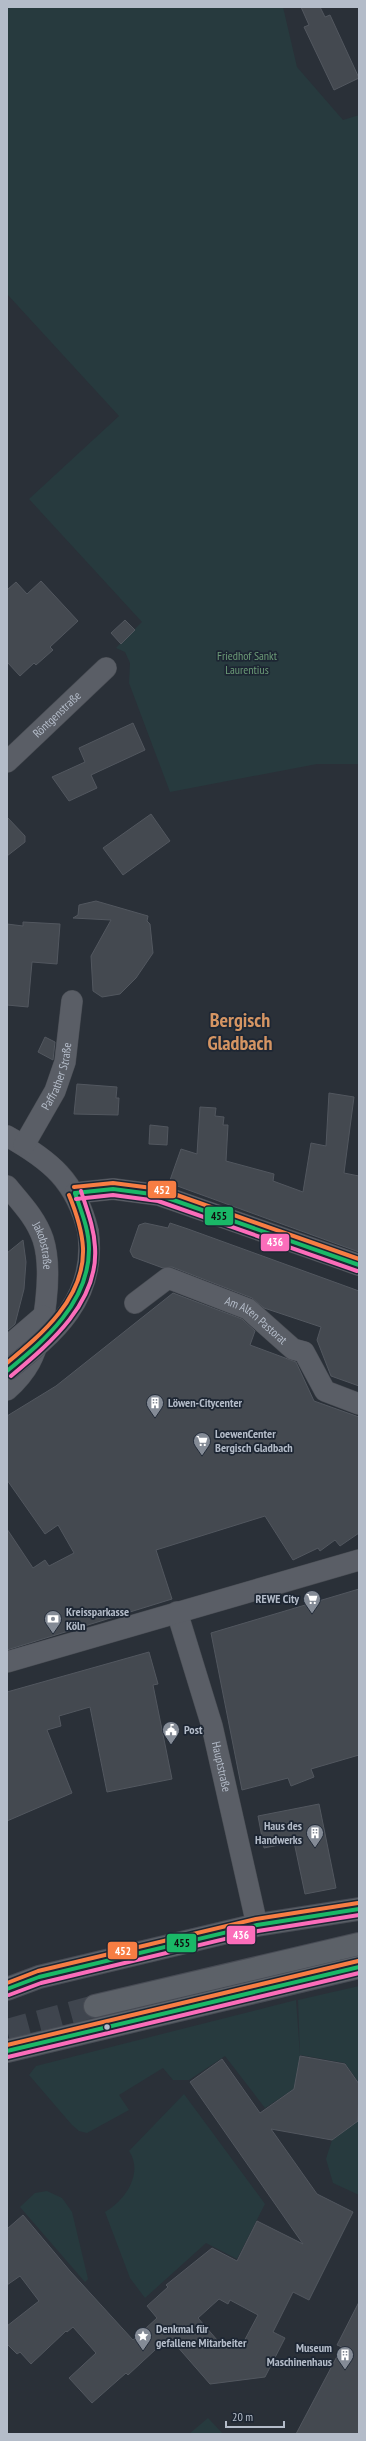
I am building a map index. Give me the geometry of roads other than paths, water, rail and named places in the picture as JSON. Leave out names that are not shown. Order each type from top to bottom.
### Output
[{"type":"main road","points":[[7,1989],[39,1977],[257,1925],[359,1909]]},
{"type":"main road","points":[[95,2006],[359,1944]]},
{"type":"main road","points":[[7,2051],[359,1967]]},
{"type":"street","name":"Röntgenstraße","points":[[7,762],[106,668]]},
{"type":"street","name":"Paffrather Straße","points":[[7,1371],[45,1339],[73,1308],[87,1274],[90,1252],[88,1231],[75,1193],[58,1171],[16,1140],[55,1091],[65,1062],[72,1001]]},
{"type":"street","name":"Jakobstraße","points":[[7,1186],[34,1220],[43,1240],[48,1267],[48,1286],[37,1346],[30,1362],[18,1381],[7,1390]]},
{"type":"street","points":[[75,1193],[113,1189],[159,1195],[359,1265]]},
{"type":"street","name":"Am Alten Pastorat","points":[[135,1303],[168,1278],[248,1309],[293,1349],[304,1352],[325,1391],[359,1404]]},
{"type":"street","points":[[7,1347],[43,1316]]},
{"type":"street","points":[[7,1662],[359,1560]]},
{"type":"street","name":"Hauptstraße","points":[[177,1612],[212,1726],[257,1925]]},
{"type":"tunnel","points":[[7,2030],[95,2006]]},
{"type":"place","name":"Löwen-Citycenter","points":[[155,1418]]},
{"type":"place","name":"LoewenCenter Bergisch Gladbach","points":[[202,1456]]},
{"type":"place","name":"REWE City","points":[[312,1614]]},
{"type":"place","name":"Kreissparkasse Köln","points":[[53,1634]]},
{"type":"place","name":"Post","points":[[171,1745]]},
{"type":"place","name":"Haus des Handwerks","points":[[315,1848]]},
{"type":"place","name":"Denkmal für gefallene Mitarbeiter","points":[[143,2351]]},
{"type":"place","name":"Museum Maschinenhaus","points":[[345,2370]]},
{"type":"district","name":"Bergisch Gladbach","points":[[240,1032]]},
{"type":"park label","name":"Friedhof Sankt Laurentius","points":[[247,663]]}]
